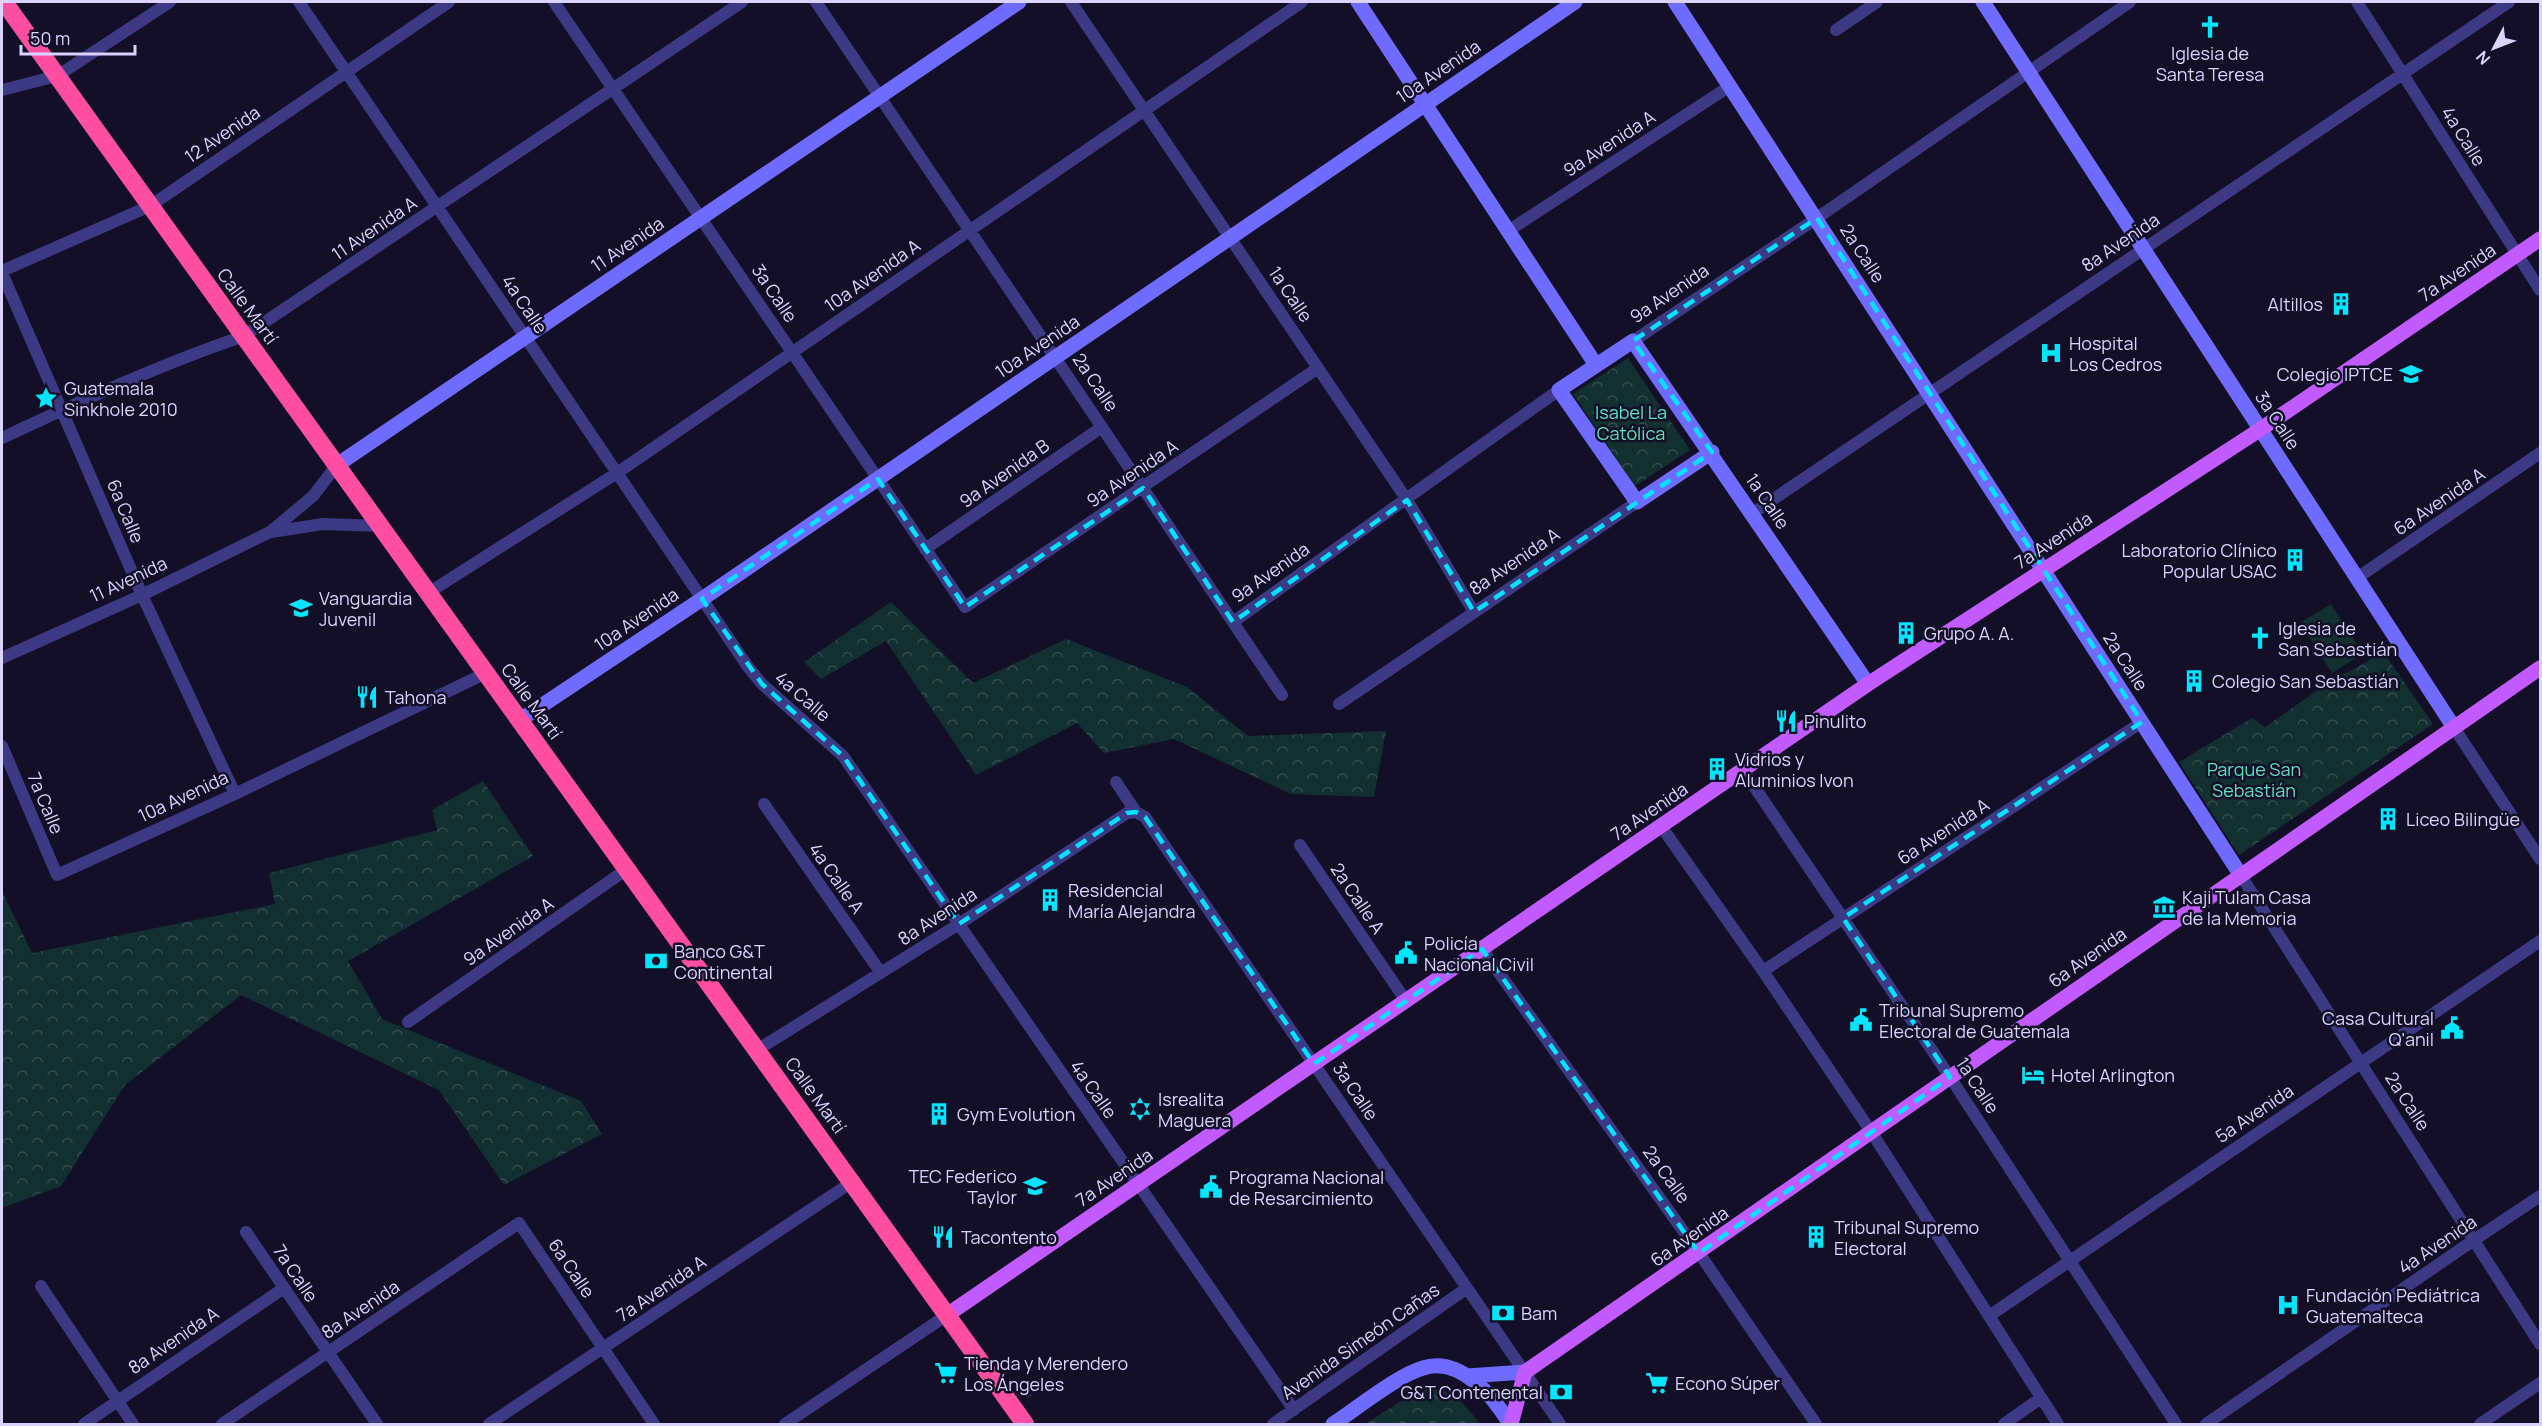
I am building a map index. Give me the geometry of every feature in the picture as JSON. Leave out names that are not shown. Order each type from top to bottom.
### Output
[{"type":"highway","name":"Calle Martí","points":[[4,2],[1025,1425]]},
{"type":"main road","name":"11 Avenida","points":[[337,465],[1019,2]]},
{"type":"main road","points":[[1358,2],[1426,102],[1596,365]]},
{"type":"main road","name":"10a Avenida","points":[[520,720],[702,599],[1575,2]]},
{"type":"main road","name":"2a Calle","points":[[1676,2],[2240,874]]},
{"type":"main road","name":"3a Calle","points":[[1983,2],[2453,726]]},
{"type":"main road","name":"7a Avenida","points":[[947,1316],[1868,684],[2260,429],[2541,239]]},
{"type":"main road","name":"9a Avenida","points":[[1559,390],[1633,341]]},
{"type":"main road","name":"1a Calle","points":[[1633,341],[1712,452],[1868,684]]},
{"type":"main road","points":[[1559,390],[1638,502]]},
{"type":"main road","name":"8a Avenida A","points":[[1638,502],[1712,452]]},
{"type":"main road","name":"6a Avenida","points":[[1525,1372],[1872,1133],[2453,726],[2541,668]]},
{"type":"main road","points":[[1333,1425],[1411,1373],[1425,1367],[1450,1369],[1467,1377],[1490,1396],[1510,1425]]},
{"type":"main road","points":[[1467,1377],[1525,1372],[1510,1425]]},
{"type":"street","points":[[2,90],[57,76],[170,2]]},
{"type":"street","name":"4a Calle","points":[[299,2],[702,599],[762,684],[843,756],[1294,1410]]},
{"type":"street","name":"12 Avenida","points":[[2,272],[150,206],[449,2]]},
{"type":"street","name":"3a Calle","points":[[554,2],[964,607]]},
{"type":"street","name":"11 Avenida A","points":[[2,438],[63,410],[244,336],[742,2]]},
{"type":"street","name":"2a Calle","points":[[816,2],[1282,695]]},
{"type":"street","name":"1a Calle","points":[[1071,2],[1407,500],[1474,612]]},
{"type":"street","name":"10a Avenida A","points":[[428,592],[617,473],[1302,2]]},
{"type":"street","points":[[1836,30],[1877,2]]},
{"type":"street","name":"9a Avenida","points":[[1633,341],[1817,218],[2130,2]]},
{"type":"street","name":"4a Calle","points":[[2357,2],[2541,290]]},
{"type":"street","name":"8a Avenida","points":[[1752,513],[2509,2]]},
{"type":"street","name":"9a Avenida A","points":[[1508,231],[1730,86]]},
{"type":"street","name":"6a Calle","points":[[2,272],[142,595],[235,794]]},
{"type":"street","name":"9a Avenida A","points":[[964,607],[1318,368]]},
{"type":"street","name":"9a Avenida","points":[[1233,622],[1559,390]]},
{"type":"street","name":"9a Avenida B","points":[[925,549],[1102,427]]},
{"type":"street","name":"6a Avenida A","points":[[2357,578],[2541,453]]},
{"type":"street","name":"11 Avenida","points":[[2,658],[142,595],[270,532],[313,496],[337,465]]},
{"type":"street","name":"8a Avenida A","points":[[1339,704],[1638,502]]},
{"type":"street","name":"11 Avenida","points":[[270,532],[333,524],[381,526]]},
{"type":"street","name":"10a Avenida","points":[[57,875],[235,794],[486,673]]},
{"type":"street","name":"6a Avenida A","points":[[1763,971],[2142,722]]},
{"type":"street","name":"3a Calle","points":[[2453,726],[2541,859]]},
{"type":"street","name":"7a Calle","points":[[2,746],[57,875]]},
{"type":"street","name":"1a Calle","points":[[1743,770],[1950,1077],[2176,1425]]},
{"type":"street","name":"3a Calle","points":[[1116,782],[1136,812],[1144,817],[1560,1425]]},
{"type":"street","name":"4a Calle A","points":[[764,804],[881,973]]},
{"type":"street","name":"8a Avenida","points":[[757,1050],[959,924],[1126,813],[1136,812]]},
{"type":"street","points":[[1661,826],[1763,971],[1872,1133],[2058,1425]]},
{"type":"street","name":"2a Calle A","points":[[1300,845],[1406,1001]]},
{"type":"street","name":"9a Avenida A","points":[[408,1022],[627,869]]},
{"type":"street","name":"2a Calle","points":[[2240,874],[2541,1344]]},
{"type":"street","name":"5a Avenida","points":[[1989,1316],[2541,941]]},
{"type":"street","name":"2a Calle","points":[[1482,949],[1699,1253],[1816,1425]]},
{"type":"street","name":"7a Avenida A","points":[[489,1425],[852,1182]]},
{"type":"street","name":"4a Avenida","points":[[2206,1425],[2541,1196]]},
{"type":"street","name":"8a Avenida","points":[[222,1425],[519,1223]]},
{"type":"street","name":"6a Calle","points":[[519,1223],[654,1425]]},
{"type":"street","name":"7a Calle","points":[[246,1232],[377,1425]]},
{"type":"street","points":[[41,1286],[133,1425]]},
{"type":"street","name":"8a Avenida A","points":[[84,1425],[284,1288]]},
{"type":"street","name":"Avenida Simeón Cañas","points":[[1273,1425],[1467,1288]]},
{"type":"street","name":"7a Avenida","points":[[785,1425],[947,1316]]},
{"type":"street","points":[[2480,1425],[2541,1383]]},
{"type":"street","points":[[2004,1425],[2041,1398]]},
{"type":"highlighted area","points":[[1817,218],[2142,722],[1843,918],[1950,1077],[1699,1253],[1482,949],[1314,1064],[1145,817],[1136,812],[1127,813],[959,924],[843,756],[762,684],[702,599],[878,479],[965,607],[1143,488],[1233,622],[1407,500],[1474,612],[1712,452],[1633,341]]},
{"type":"green space","name":"Isabel La Católica","points":[[1628,358],[1690,450],[1635,486],[1573,394]]},
{"type":"green space","points":[[891,602],[973,683],[1066,639],[1187,687],[1248,736],[1386,731],[1374,797],[1291,794],[1174,739],[1104,753],[1077,723],[976,775],[886,641],[821,679],[804,662]]},
{"type":"green space","points":[[2331,604],[2363,654],[2332,673],[2300,623]]},
{"type":"green space","name":"Parque San Sebastián","points":[[2381,649],[2433,724],[2239,855],[2179,762],[2252,718],[2265,727],[2331,681],[2368,661]]},
{"type":"green space","points":[[483,781],[533,856],[348,961],[382,1019],[581,1101],[602,1134],[504,1185],[439,1090],[241,995],[125,1085],[61,1186],[2,1208],[2,891],[32,953],[275,904],[269,873],[437,830],[432,810]]},
{"type":"green space","points":[[1422,1388],[1440,1390],[1456,1397],[1480,1424],[1365,1424]]},
{"type":"place","name":"Iglesia de Santa Teresa","points":[[2210,27]]},
{"type":"place","name":"Altillos","points":[[2341,304]]},
{"type":"place","name":"Hospital Los Cedros","points":[[2051,353]]},
{"type":"place","name":"Colegio IPTCE","points":[[2411,374]]},
{"type":"place","name":"Guatemala Sinkhole 2010","points":[[46,398]]},
{"type":"place","name":"Laboratorio Clínico Popular USAC","points":[[2295,560]]},
{"type":"place","name":"Vanguardia Juvenil","points":[[301,608]]},
{"type":"place","name":"Grupo A. A.","points":[[1906,633]]},
{"type":"place","name":"Iglesia de San Sebastián","points":[[2260,638]]},
{"type":"place","name":"Colegio San Sebastián","points":[[2194,681]]},
{"type":"place","name":"Tahona","points":[[367,697]]},
{"type":"place","name":"Pinulito","points":[[1786,721]]},
{"type":"place","name":"Vidrios y Aluminios Ivon","points":[[1717,769]]},
{"type":"place","name":"Liceo Bilingüe","points":[[2388,819]]},
{"type":"place","name":"Residencial María Alejandra","points":[[1050,900]]},
{"type":"place","name":"Kaji Tulam Casa de la Memoria","points":[[2164,907]]},
{"type":"place","name":"Policía Nacional Civil","points":[[1406,953]]},
{"type":"place","name":"Banco G&T Continental","points":[[656,961]]},
{"type":"place","name":"Tribunal Supremo Electoral de Guatemala","points":[[1861,1020]]},
{"type":"place","name":"Casa Cultural Q'anil","points":[[2452,1028]]},
{"type":"place","name":"Hotel Arlington","points":[[2033,1075]]},
{"type":"place","name":"Isrealita Maguera","points":[[1140,1109]]},
{"type":"place","name":"Gym Evolution","points":[[939,1114]]},
{"type":"place","name":"TEC Federico Taylor","points":[[1035,1186]]},
{"type":"place","name":"Programa Nacional de Resarcimiento","points":[[1211,1187]]},
{"type":"place","name":"Tacontento","points":[[943,1237]]},
{"type":"place","name":"Tribunal Supremo Electoral","points":[[1816,1237]]},
{"type":"place","name":"Fundación Pediátrica Guatemalteca","points":[[2288,1305]]},
{"type":"place","name":"Bam","points":[[1503,1313]]},
{"type":"place","name":"Tienda y Merendero Los Ángeles","points":[[946,1373]]},
{"type":"place","name":"Econo Súper","points":[[1657,1383]]},
{"type":"place","name":"G&T Contenental","points":[[1561,1392]]}]
